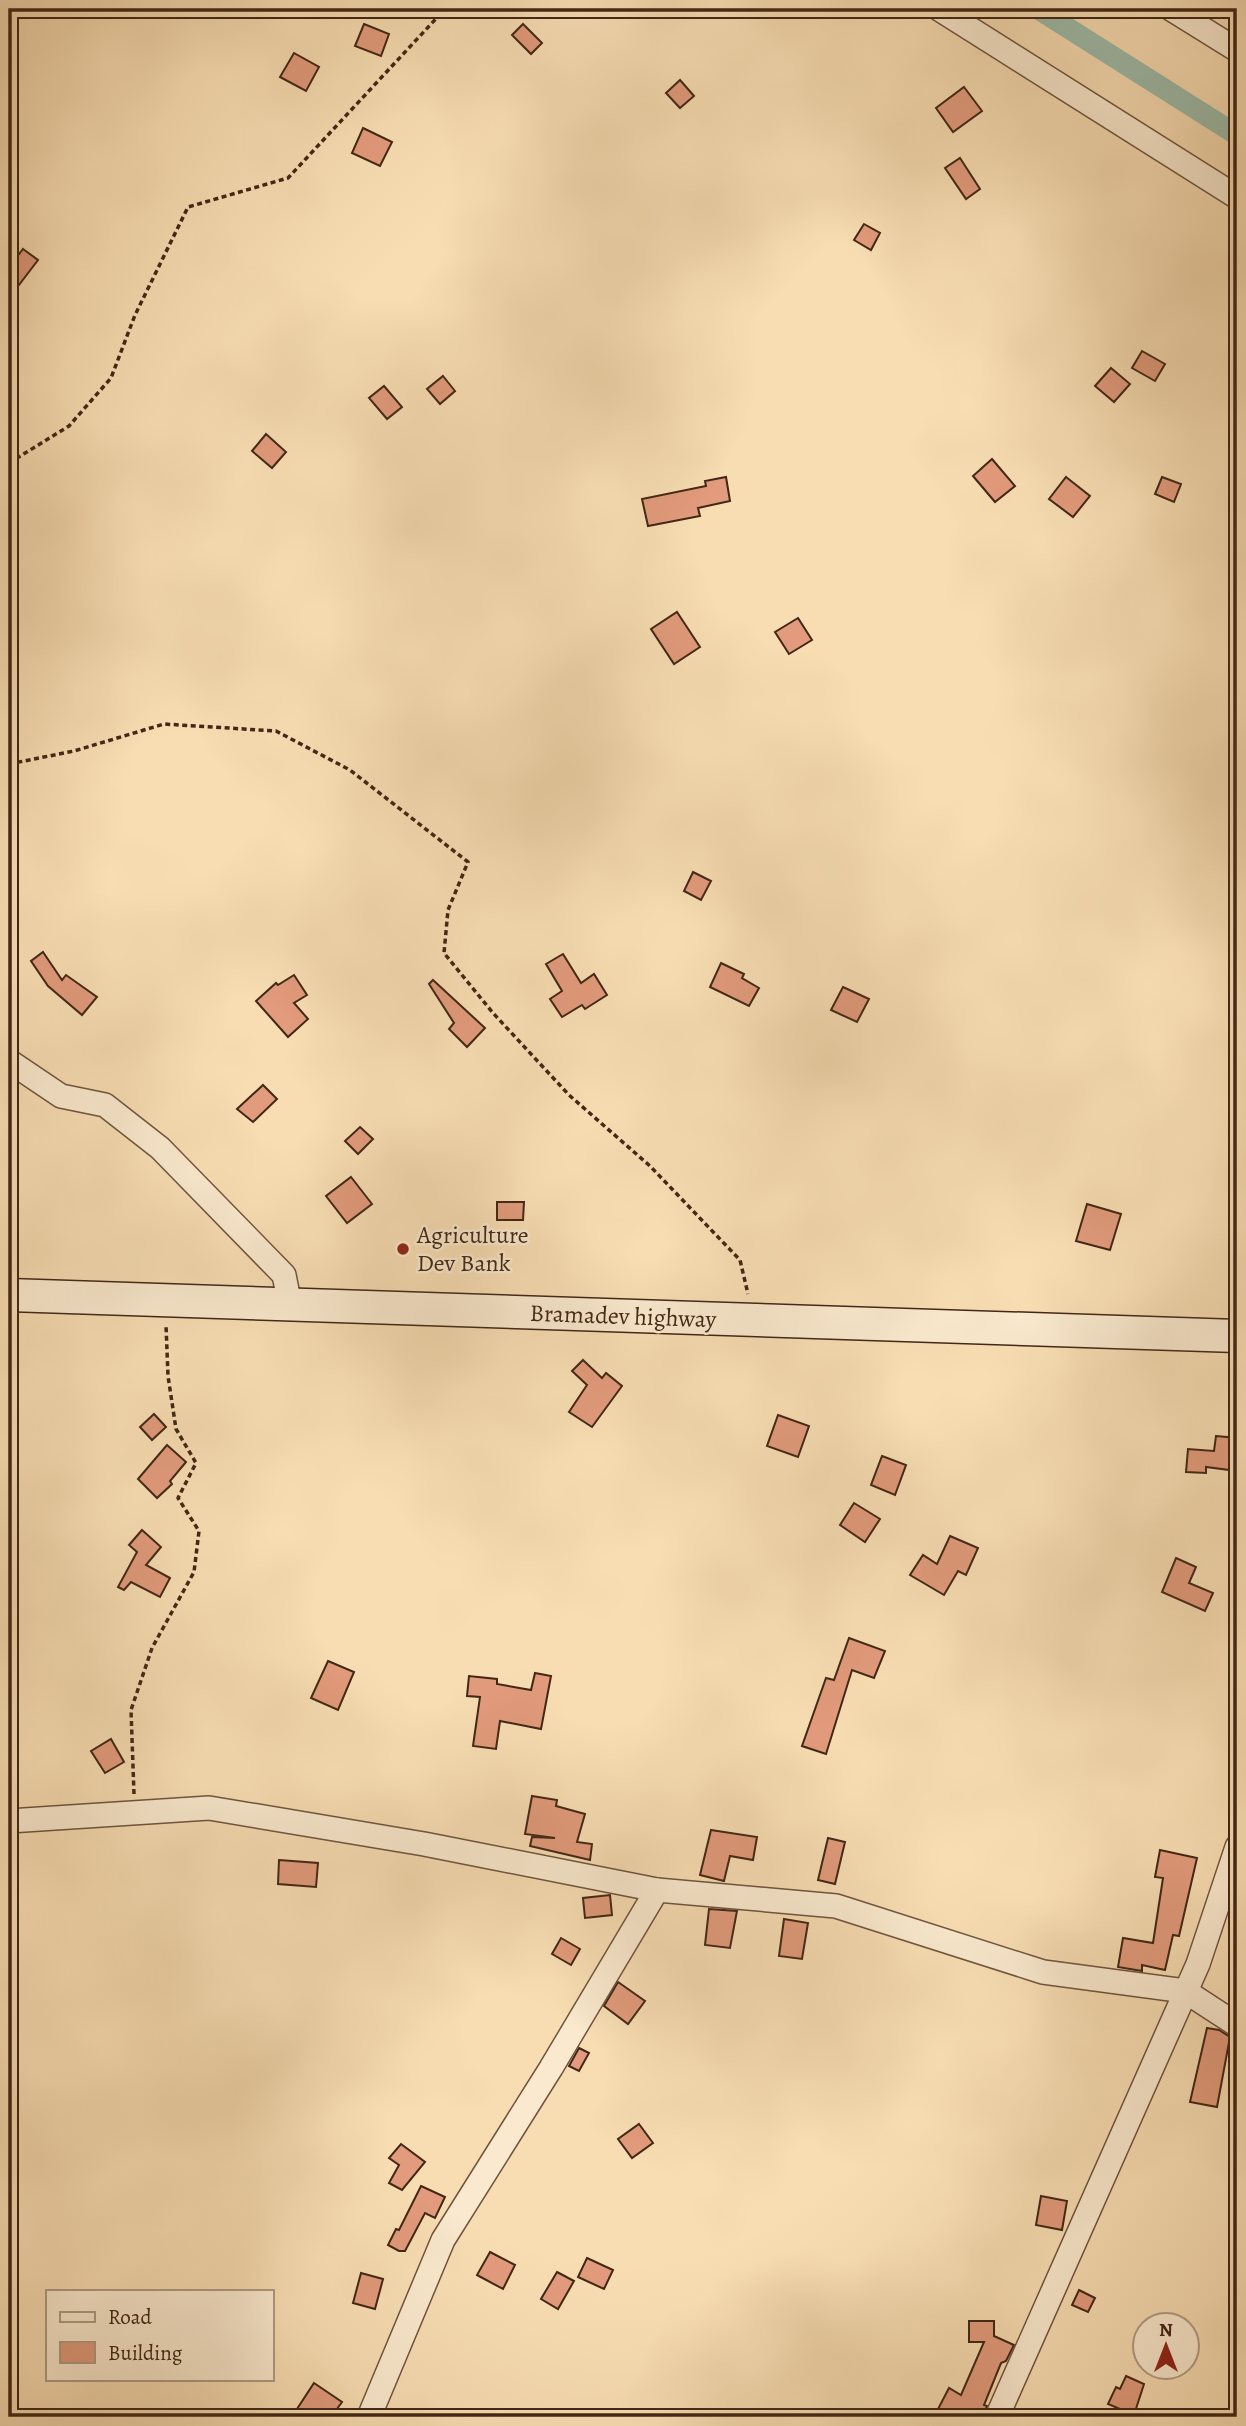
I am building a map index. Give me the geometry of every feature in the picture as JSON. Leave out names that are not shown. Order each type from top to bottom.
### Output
[{"type":"street","points":[[939,9],[1237,197]]},
{"type":"street","points":[[1171,9],[1237,50]]},
{"type":"street","points":[[9,1061],[61,1096],[105,1105],[160,1148],[284,1275],[290,1305]]},
{"type":"street","name":"Bramadev highway","points":[[9,1295],[1237,1336]]},
{"type":"street","points":[[9,1821],[209,1808],[424,1844],[657,1890],[836,1906],[1043,1972],[1185,1992],[1237,2025]]},
{"type":"street","points":[[997,2417],[1185,1992],[1237,1847]]},
{"type":"street","points":[[369,2417],[443,2241],[551,2068],[657,1890]]},
{"type":"path","points":[[9,463],[69,426],[111,378],[135,315],[188,207],[288,178],[445,9]]},
{"type":"path","points":[[9,764],[74,751],[164,724],[276,731],[350,770],[468,862],[448,910],[444,953],[493,1013],[569,1095],[650,1166],[740,1260],[754,1320]]},
{"type":"path","points":[[134,1813],[131,1710],[152,1648],[194,1572],[199,1531],[178,1498],[196,1464],[176,1429],[167,1376],[164,1301]]},
{"type":"building","points":[[364,24],[389,34],[381,56],[355,46]]},
{"type":"building","points":[[523,24],[542,43],[531,54],[512,35]]},
{"type":"building","points":[[294,53],[319,67],[306,91],[280,77]]},
{"type":"building","points":[[680,80],[694,96],[680,108],[666,93]]},
{"type":"building","points":[[964,87],[982,111],[953,132],[936,108]]},
{"type":"building","points":[[363,128],[392,142],[380,166],[352,153]]},
{"type":"building","points":[[960,158],[980,189],[966,199],[945,168]]},
{"type":"building","points":[[864,224],[880,233],[871,250],[854,240]]},
{"type":"building","points":[[23,249],[38,260],[9,298],[9,267]]},
{"type":"building","points":[[1142,351],[1165,364],[1155,381],[1132,368]]},
{"type":"building","points":[[1111,368],[1130,384],[1114,402],[1095,386]]},
{"type":"building","points":[[443,376],[455,391],[440,404],[427,389]]},
{"type":"building","points":[[384,386],[402,407],[387,419],[369,398]]},
{"type":"building","points":[[266,434],[286,452],[272,468],[252,451]]},
{"type":"building","points":[[992,459],[1015,486],[995,502],[973,476]]},
{"type":"building","points":[[726,477],[730,501],[698,508],[700,516],[648,526],[642,499],[706,486],[705,481]]},
{"type":"building","points":[[1066,477],[1090,496],[1073,517],[1049,499]]},
{"type":"building","points":[[1162,477],[1181,484],[1174,502],[1155,494]]},
{"type":"building","points":[[677,612],[700,647],[674,664],[651,629]]},
{"type":"building","points":[[798,618],[812,640],[789,654],[775,632]]},
{"type":"building","points":[[693,872],[711,881],[701,900],[684,891]]},
{"type":"building","points":[[43,952],[62,980],[66,975],[97,997],[82,1015],[48,986],[31,961]]},
{"type":"building","points":[[563,954],[581,983],[594,974],[607,995],[585,1009],[582,1005],[562,1017],[550,999],[562,991],[546,964]]},
{"type":"building","points":[[721,963],[744,974],[742,978],[759,988],[749,1006],[710,987]]},
{"type":"building","points":[[294,975],[307,995],[294,1003],[308,1019],[288,1037],[256,1001],[276,983],[278,985]]},
{"type":"building","points":[[433,980],[485,1028],[467,1047],[449,1029],[454,1023],[429,984]]},
{"type":"building","points":[[843,987],[869,999],[857,1022],[831,1010]]},
{"type":"building","points":[[263,1085],[277,1099],[253,1122],[237,1109]]},
{"type":"building","points":[[360,1127],[373,1139],[358,1154],[345,1141]]},
{"type":"building","points":[[351,1177],[372,1204],[347,1223],[326,1196]]},
{"type":"building","points":[[497,1202],[524,1202],[523,1220],[497,1220]]},
{"type":"building","points":[[1087,1204],[1121,1214],[1110,1250],[1076,1241]]},
{"type":"building","points":[[583,1360],[602,1378],[606,1373],[622,1386],[592,1427],[569,1412],[587,1385],[572,1371]]},
{"type":"building","points":[[154,1414],[166,1427],[152,1440],[140,1427]]},
{"type":"building","points":[[778,1415],[809,1426],[798,1457],[767,1446]]},
{"type":"building","points":[[1216,1436],[1237,1438],[1237,1471],[1206,1467],[1206,1473],[1186,1472],[1188,1449],[1214,1451]]},
{"type":"building","points":[[167,1445],[186,1462],[170,1481],[172,1484],[157,1498],[138,1479]]},
{"type":"building","points":[[882,1456],[906,1465],[895,1495],[871,1485]]},
{"type":"building","points":[[854,1503],[880,1519],[865,1542],[840,1525]]},
{"type":"building","points":[[142,1530],[161,1547],[146,1565],[170,1578],[160,1597],[131,1582],[124,1590],[118,1587],[137,1552],[129,1545]]},
{"type":"building","points":[[950,1536],[978,1548],[966,1575],[958,1571],[944,1595],[910,1575],[923,1555],[937,1564]]},
{"type":"building","points":[[1176,1558],[1196,1567],[1189,1583],[1213,1593],[1205,1611],[1162,1592]]},
{"type":"building","points":[[849,1638],[885,1651],[874,1678],[852,1670],[826,1754],[802,1746],[826,1678],[834,1680]]},
{"type":"building","points":[[328,1661],[354,1672],[338,1710],[311,1698]]},
{"type":"building","points":[[535,1673],[551,1676],[541,1729],[500,1721],[496,1749],[473,1746],[480,1697],[467,1696],[469,1676],[497,1679],[497,1684],[531,1690]]},
{"type":"building","points":[[111,1739],[124,1762],[105,1773],[91,1751]]},
{"type":"building","points":[[532,1796],[557,1800],[556,1806],[585,1814],[577,1842],[592,1844],[590,1860],[530,1846],[532,1837],[555,1838],[525,1834]]},
{"type":"building","points":[[711,1830],[757,1837],[753,1860],[730,1856],[724,1881],[700,1875]]},
{"type":"building","points":[[828,1838],[845,1842],[835,1884],[818,1880]]},
{"type":"building","points":[[1160,1850],[1197,1858],[1179,1936],[1173,1935],[1165,1970],[1142,1965],[1142,1971],[1118,1967],[1123,1938],[1153,1943],[1163,1878],[1155,1877]]},
{"type":"building","points":[[279,1860],[318,1863],[316,1887],[278,1884]]},
{"type":"building","points":[[610,1895],[612,1915],[585,1918],[583,1898]]},
{"type":"building","points":[[709,1909],[737,1911],[730,1948],[705,1945]]},
{"type":"building","points":[[784,1919],[808,1923],[802,1959],[779,1956]]},
{"type":"building","points":[[561,1938],[580,1949],[571,1965],[552,1954]]},
{"type":"building","points":[[618,1982],[645,2001],[628,2024],[604,2006]]},
{"type":"building","points":[[1207,2028],[1219,2030],[1230,2037],[1217,2107],[1190,2102]]},
{"type":"building","points":[[579,2048],[589,2053],[579,2071],[569,2066]]},
{"type":"building","points":[[639,2124],[653,2143],[632,2158],[618,2139]]},
{"type":"building","points":[[401,2144],[425,2162],[402,2190],[389,2183],[399,2165],[389,2158]]},
{"type":"building","points":[[421,2186],[445,2197],[435,2218],[425,2213],[405,2251],[399,2251],[388,2245],[396,2229],[399,2230]]},
{"type":"building","points":[[1041,2196],[1067,2201],[1062,2230],[1036,2225]]},
{"type":"building","points":[[490,2252],[515,2265],[503,2289],[477,2275]]},
{"type":"building","points":[[587,2258],[613,2270],[604,2289],[578,2277]]},
{"type":"building","points":[[557,2272],[574,2281],[558,2309],[541,2299]]},
{"type":"building","points":[[361,2273],[383,2279],[375,2309],[353,2303]]},
{"type":"building","points":[[1079,2290],[1095,2298],[1088,2312],[1072,2305]]},
{"type":"building","points":[[969,2321],[994,2321],[994,2336],[1014,2345],[1006,2361],[1001,2363],[984,2405],[987,2406],[983,2417],[968,2417],[956,2413],[954,2417],[949,2417],[937,2411],[949,2388],[961,2395],[984,2342],[969,2342]]},
{"type":"building","points":[[1126,2376],[1144,2384],[1134,2415],[1108,2404],[1116,2387],[1120,2389]]},
{"type":"building","points":[[314,2383],[342,2402],[331,2417],[310,2417],[297,2409]]},
{"type":"waterway","points":[[1038,9],[1237,135]]},
{"type":"place","name":"Agriculture Dev Bank","points":[[403,1249]]}]
